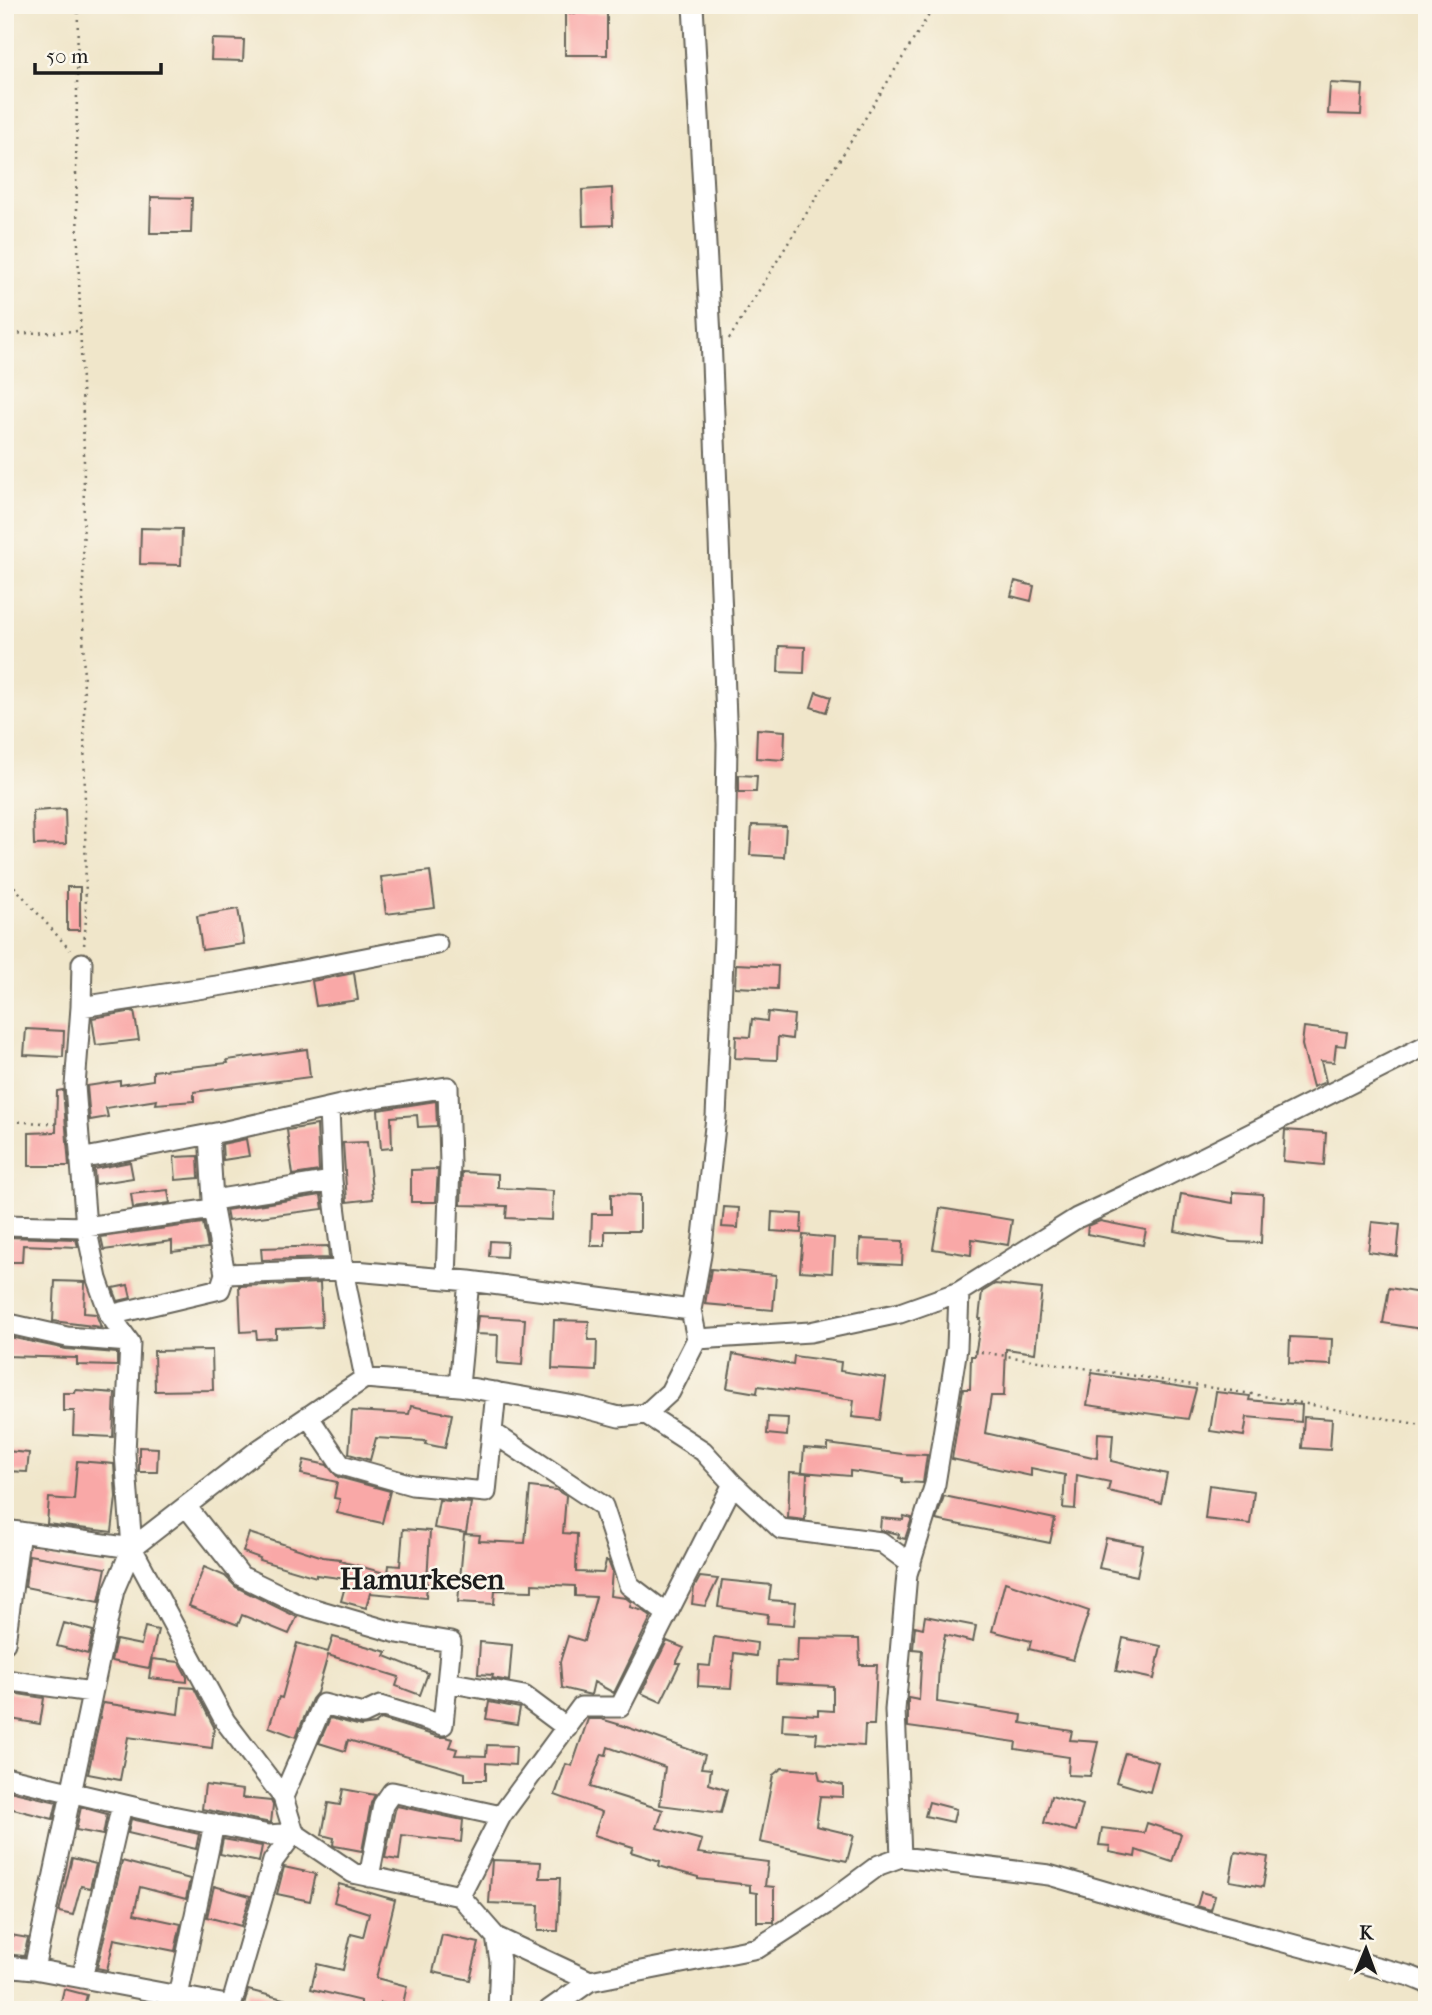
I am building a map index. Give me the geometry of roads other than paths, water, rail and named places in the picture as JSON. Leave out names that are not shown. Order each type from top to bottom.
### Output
[{"type":"street","points":[[34,1969],[114,1590],[132,1548],[257,1451],[365,1378],[459,1386],[581,1407],[620,1417],[646,1414],[670,1392],[697,1339],[691,1310],[701,1255],[716,1117],[724,938],[727,744],[712,366],[693,5]]},
{"type":"street","points":[[81,1007],[236,983],[437,944]]},
{"type":"street","points":[[82,963],[75,1086],[80,1159],[86,1227],[97,1279],[110,1315],[129,1342],[125,1453],[132,1548],[225,1721],[284,1797],[294,1833]]},
{"type":"street","points":[[697,1339],[810,1332],[900,1313],[959,1292],[1077,1218],[1427,1045]]},
{"type":"street","points":[[80,1159],[367,1099],[448,1087],[450,1164],[446,1279]]},
{"type":"street","points":[[329,1109],[332,1181],[343,1270],[365,1378]]},
{"type":"street","points":[[110,1315],[220,1289],[225,1274],[213,1205],[209,1134]]},
{"type":"street","points":[[5,1225],[86,1227],[332,1181]]},
{"type":"street","points":[[225,1274],[343,1270],[470,1281],[691,1310]]},
{"type":"street","points":[[459,1386],[470,1281]]},
{"type":"street","points":[[901,1857],[895,1710],[907,1574],[935,1484],[957,1348],[959,1292]]},
{"type":"street","points":[[5,1323],[67,1337],[129,1342]]},
{"type":"street","points":[[308,1416],[341,1465],[412,1485],[486,1492],[496,1392]]},
{"type":"street","points":[[646,1414],[703,1451],[733,1484],[781,1529],[881,1542],[911,1564]]},
{"type":"street","points":[[492,1432],[603,1506],[629,1585],[667,1614]]},
{"type":"street","points":[[460,1896],[500,1816],[581,1707],[621,1707],[733,1484]]},
{"type":"street","points":[[186,1506],[241,1576],[301,1605],[397,1633],[451,1642],[443,1726],[380,1706],[363,1714],[323,1704],[284,1797]]},
{"type":"street","points":[[5,1643],[13,1531],[132,1548]]},
{"type":"street","points":[[5,1680],[92,1692]]},
{"type":"street","points":[[447,1682],[524,1696],[567,1728]]},
{"type":"street","points":[[5,1777],[122,1805],[269,1835],[294,1833],[353,1873],[460,1896],[496,1937],[590,1981]]},
{"type":"street","points":[[369,1877],[383,1805],[392,1792],[500,1816]]},
{"type":"street","points":[[82,1978],[122,1805]]},
{"type":"street","points":[[178,1996],[214,1824]]},
{"type":"street","points":[[5,1966],[34,1969],[231,2008],[273,1861],[294,1833]]},
{"type":"street","points":[[549,2010],[590,1981],[758,1948],[829,1902],[879,1865],[901,1857],[1049,1875],[1427,1983]]},
{"type":"street","points":[[496,1937],[500,1961],[498,2010]]},
{"type":"district","name":"Hamurkesen","points":[[422,1579]]}]
